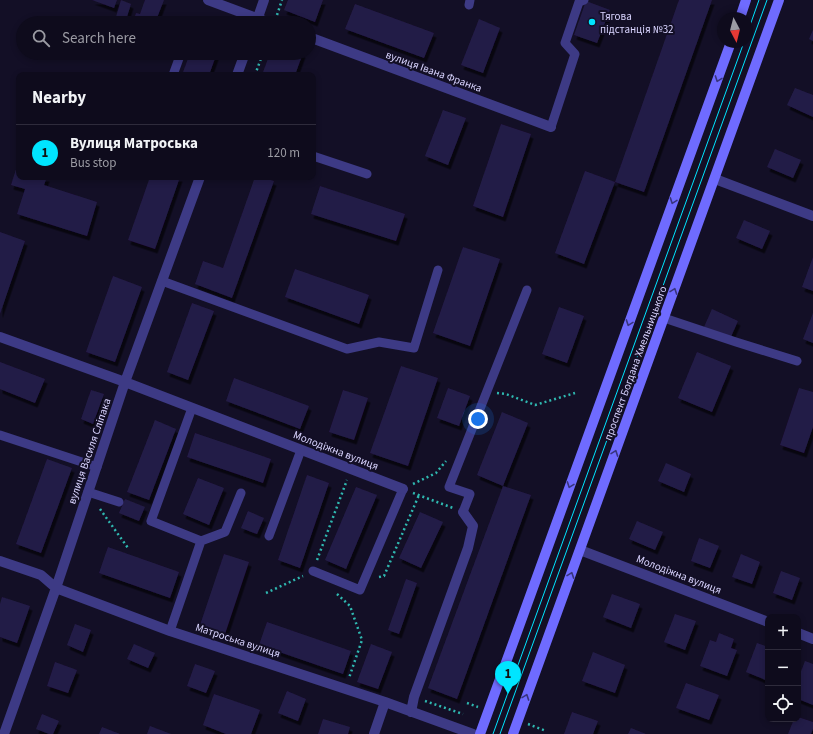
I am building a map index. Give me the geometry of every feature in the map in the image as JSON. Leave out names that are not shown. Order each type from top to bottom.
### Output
[{"type":"main road","points":[[742,12],[746,0]]},
{"type":"main road","name":"проспект Богдана Хмельницького","points":[[513,734],[779,0]]},
{"type":"main road","name":"проспект Богдана Хмельницького","points":[[480,734],[729,48]]},
{"type":"street","points":[[208,0],[245,16]]},
{"type":"street","points":[[259,16],[264,0]]},
{"type":"street","name":"вулиця Івана Франка","points":[[316,40],[551,127]]},
{"type":"street","points":[[238,72],[242,60]]},
{"type":"street","points":[[715,179],[813,216]]},
{"type":"street","name":"вулиця Василя Сліпака","points":[[4,734],[56,588],[125,382],[199,180]]},
{"type":"street","name":"Молодіжна вулиця","points":[[0,337],[125,382],[403,489]]},
{"type":"street","points":[[411,712],[414,697],[468,548],[473,526],[463,512]]},
{"type":"street","name":"Молодіжна вулиця","points":[[580,550],[765,621]]},
{"type":"street","name":"Матроська вулиця","points":[[0,561],[40,575],[56,588],[170,630],[385,702],[474,734]]},
{"type":"street","points":[[801,634],[813,639]]},
{"type":"street","points":[[374,734],[385,702]]},
{"type":"lane","points":[[551,127],[575,54],[565,43],[579,2],[584,0]]},
{"type":"lane","points":[[174,72],[178,60]]},
{"type":"lane","points":[[316,157],[367,174]]},
{"type":"lane","points":[[162,281],[346,349],[378,342],[414,348],[438,270]]},
{"type":"lane","points":[[463,512],[470,494],[449,487],[527,290]]},
{"type":"lane","points":[[664,318],[736,342],[797,360]]},
{"type":"lane","points":[[192,408],[151,521],[201,541],[226,532],[241,493]]},
{"type":"lane","points":[[0,435],[97,466]]},
{"type":"lane","points":[[269,536],[301,450]]},
{"type":"lane","points":[[313,571],[360,590],[403,489]]},
{"type":"lane","points":[[88,492],[119,502]]},
{"type":"lane","points":[[170,630],[201,541]]},
{"type":"path","points":[[275,16],[282,0]]},
{"type":"path","points":[[256,72],[260,60]]},
{"type":"path","points":[[487,392],[506,394],[535,405],[575,393]]},
{"type":"path","points":[[403,489],[436,473],[450,457]]},
{"type":"path","points":[[266,593],[313,571],[351,469]]},
{"type":"path","points":[[403,489],[463,512]]},
{"type":"path","points":[[88,492],[128,548]]},
{"type":"path","points":[[365,578],[384,576],[419,495]]},
{"type":"path","points":[[334,591],[350,606],[362,640],[347,684]]},
{"type":"building","points":[[92,0],[117,0],[114,8]]},
{"type":"building","points":[[121,0],[131,4],[127,16],[116,16]]},
{"type":"building","points":[[145,0],[164,0],[158,16],[135,16],[136,13],[140,14]]},
{"type":"building","points":[[288,0],[323,0],[316,19],[316,16],[300,16],[284,10]]},
{"type":"building","points":[[679,0],[712,0],[644,192],[615,182]]},
{"type":"building","name":"Тягова пiдстанцiя №32","points":[[586,1],[610,10],[597,43],[574,35]]},
{"type":"building","points":[[355,4],[434,33],[424,58],[345,29]]},
{"type":"building","points":[[479,19],[500,28],[483,73],[461,65]]},
{"type":"building","points":[[813,30],[813,41],[809,39]]},
{"type":"building","points":[[187,60],[214,60],[210,72],[183,72]]},
{"type":"building","points":[[267,60],[300,60],[296,72],[263,72]]},
{"type":"building","points":[[795,88],[813,95],[813,117],[787,105]]},
{"type":"building","points":[[443,110],[466,118],[448,165],[425,156]]},
{"type":"building","points":[[501,124],[531,134],[503,217],[473,206]]},
{"type":"building","points":[[775,149],[801,160],[793,178],[767,167]]},
{"type":"building","points":[[16,169],[16,180],[46,180],[44,185],[97,202],[87,236],[17,214],[25,189],[11,185]]},
{"type":"building","points":[[585,171],[615,182],[584,264],[555,253]]},
{"type":"building","points":[[149,180],[179,180],[155,249],[128,240]]},
{"type":"building","points":[[254,180],[274,181],[232,298],[195,284],[203,261],[223,268]]},
{"type":"building","points":[[320,186],[405,214],[396,241],[311,214]]},
{"type":"building","points":[[744,220],[770,231],[762,249],[736,238]]},
{"type":"building","points":[[0,232],[25,241],[0,314]]},
{"type":"building","points":[[463,247],[500,259],[470,346],[433,333]]},
{"type":"building","points":[[813,257],[813,291],[802,287]]},
{"type":"building","points":[[295,269],[369,295],[359,324],[285,297]]},
{"type":"building","points":[[113,276],[142,287],[115,362],[86,352]]},
{"type":"building","points":[[192,303],[214,311],[188,380],[167,372]]},
{"type":"building","points":[[559,307],[584,316],[567,363],[542,354]]},
{"type":"building","points":[[712,309],[738,321],[730,339],[704,327]]},
{"type":"building","points":[[813,313],[813,343],[803,339]]},
{"type":"building","points":[[697,352],[731,366],[712,412],[678,398]]},
{"type":"building","points":[[0,362],[45,379],[35,403],[0,389]]},
{"type":"building","points":[[401,366],[438,378],[408,466],[370,453]]},
{"type":"building","points":[[234,378],[309,406],[300,429],[226,401]]},
{"type":"building","points":[[448,388],[470,396],[459,426],[437,418]]},
{"type":"building","points":[[799,388],[813,392],[813,427],[804,453],[780,445]]},
{"type":"building","points":[[91,390],[104,394],[93,424],[81,419]]},
{"type":"building","points":[[343,390],[368,398],[354,440],[329,432]]},
{"type":"building","points":[[502,412],[528,423],[503,486],[477,475]]},
{"type":"building","points":[[155,420],[176,429],[149,500],[127,492]]},
{"type":"building","points":[[195,433],[271,459],[263,483],[187,457]]},
{"type":"building","points":[[47,459],[72,468],[41,553],[16,544]]},
{"type":"building","points":[[666,463],[691,474],[684,492],[658,481]]},
{"type":"building","points":[[307,475],[329,483],[300,568],[278,560]]},
{"type":"building","points":[[198,478],[224,488],[209,525],[183,514]]},
{"type":"building","points":[[503,486],[531,495],[457,699],[428,688]]},
{"type":"building","points":[[356,487],[377,495],[346,569],[325,560]]},
{"type":"building","points":[[125,499],[145,507],[139,521],[119,513]]},
{"type":"building","points":[[248,511],[264,518],[257,534],[241,528]]},
{"type":"building","points":[[420,512],[443,522],[421,568],[399,558]]},
{"type":"building","points":[[637,521],[663,532],[655,550],[629,539]]},
{"type":"building","points":[[699,538],[719,546],[710,568],[691,561]]},
{"type":"building","points":[[108,547],[179,572],[170,598],[99,573]]},
{"type":"building","points":[[224,554],[249,562],[225,634],[200,625]]},
{"type":"building","points":[[741,554],[760,562],[752,584],[732,577]]},
{"type":"building","points":[[781,571],[800,578],[792,600],[773,593]]},
{"type":"building","points":[[406,579],[417,583],[399,634],[388,630]]},
{"type":"building","points":[[612,594],[640,604],[631,628],[603,617]]},
{"type":"building","points":[[2,597],[30,606],[17,643],[0,637],[0,604]]},
{"type":"building","points":[[675,614],[696,621],[685,650],[664,642]]},
{"type":"building","points":[[267,622],[351,651],[343,674],[259,645]]},
{"type":"building","points":[[75,624],[91,630],[83,652],[67,645]]},
{"type":"building","points":[[719,633],[734,639],[731,648],[737,650],[727,676],[700,666],[710,640],[716,642]]},
{"type":"building","points":[[757,643],[765,646],[765,680],[746,672]]},
{"type":"building","points":[[134,644],[155,653],[148,668],[127,659]]},
{"type":"building","points":[[371,644],[392,652],[378,689],[357,682]]},
{"type":"building","points":[[593,652],[625,665],[615,693],[582,681]]},
{"type":"building","points":[[805,661],[813,664],[813,705],[801,700],[801,671]]},
{"type":"building","points":[[55,662],[77,670],[68,693],[47,686]]},
{"type":"building","points":[[195,664],[215,671],[206,693],[187,686]]},
{"type":"building","points":[[686,683],[719,695],[709,720],[676,708]]},
{"type":"building","points":[[287,691],[306,699],[298,721],[278,713]]},
{"type":"building","points":[[214,694],[260,710],[251,734],[226,734],[203,725]]},
{"type":"building","points":[[572,712],[598,721],[593,734],[564,734]]},
{"type":"building","points":[[42,714],[59,721],[53,734],[36,729]]},
{"type":"building","points":[[801,718],[813,722],[811,734],[788,734],[793,722],[801,722]]},
{"type":"building","points":[[323,719],[350,727],[348,734],[318,734]]},
{"type":"building","points":[[150,726],[171,734],[147,734]]},
{"type":"building","points":[[102,727],[120,734],[99,734]]},
{"type":"building","points":[[631,728],[646,734],[628,734]]},
{"type":"tram line","points":[[753,17],[759,0]]},
{"type":"tram line","points":[[500,734],[767,0]]},
{"type":"tram line","points":[[493,734],[742,48]]},
{"type":"place","name":"Тягова пiдстанцiя №32","points":[[592,22]]},
{"type":"place","name":"Вулиця Матроська","points":[[508,694]]}]
